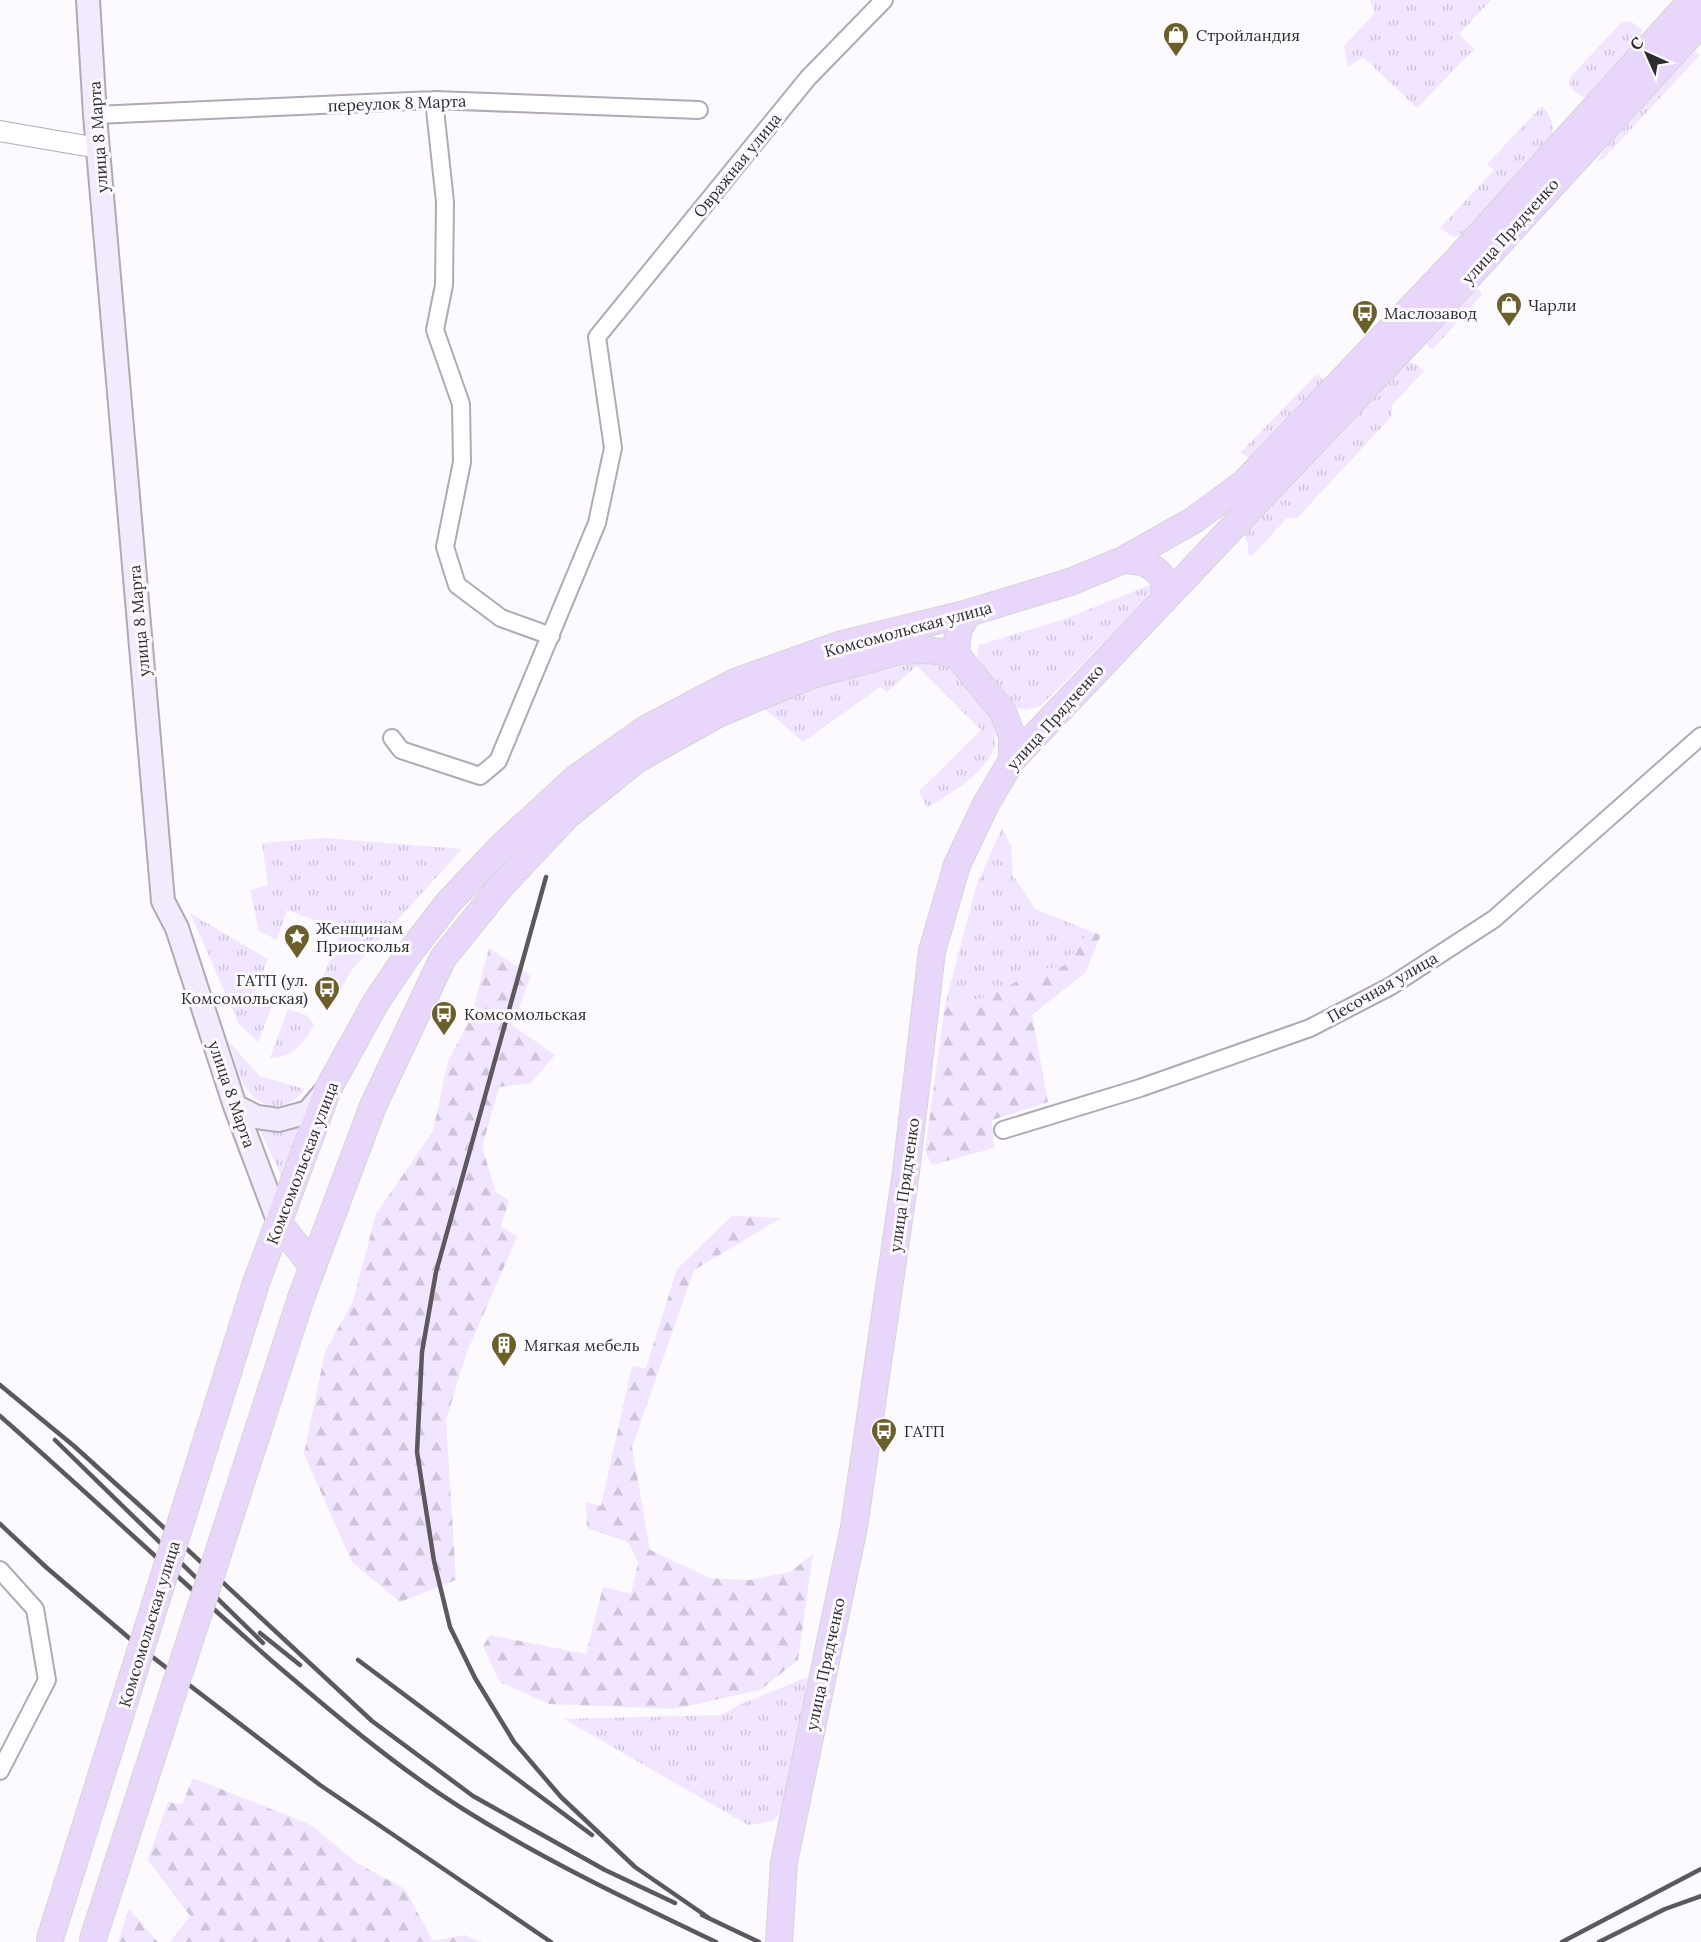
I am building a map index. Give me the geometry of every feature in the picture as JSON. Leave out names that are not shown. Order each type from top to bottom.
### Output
[{"type":"main road","name":"улица 8 Марта","points":[[88,0],[95,116],[163,901],[177,928],[235,1106],[279,1223]]},
{"type":"main road","name":"улица Прядченко","points":[[1123,560],[1194,520],[1244,483],[1406,329],[1457,260],[1692,0]]},
{"type":"main road","name":"улица Прядченко","points":[[779,1942],[784,1862],[854,1527],[906,1172],[932,951],[957,865],[986,804],[1012,760],[1164,600],[1406,329],[1701,23]]},
{"type":"main road","points":[[1123,560],[1140,561],[1153,566],[1165,580],[1164,600]]},
{"type":"main road","name":"Комсомольская улица","points":[[49,1942],[256,1283],[328,1089],[376,1002],[407,956],[448,903],[503,845],[576,778],[646,729],[735,682],[842,644],[968,613],[1070,582],[1123,560]]},
{"type":"main road","points":[[968,613],[958,631],[956,654],[1003,712],[1012,736],[1012,760]]},
{"type":"main road","name":"Комсомольская улица","points":[[92,1942],[301,1298],[373,1106],[443,958],[502,884],[568,815],[636,760],[718,714],[812,675],[900,651],[928,650],[956,654]]},
{"type":"main road","points":[[1003,712],[1025,723],[1049,721]]},
{"type":"main road","points":[[235,1106],[257,1117],[279,1120],[308,1112],[328,1089]]},
{"type":"main road","points":[[279,1223],[313,1267]]},
{"type":"street","name":"Овражная улица","points":[[551,636],[597,523],[613,448],[597,337],[808,78],[884,0]]},
{"type":"street","name":"переулок 8 Марта","points":[[95,116],[434,100],[699,110]]},
{"type":"street","points":[[392,738],[401,750],[480,776],[498,761],[551,636],[501,618],[457,585],[445,547],[462,462],[461,404],[435,330],[444,285],[445,202],[434,100]]},
{"type":"street","points":[[0,130],[98,148]]},
{"type":"street","name":"Песочная улица","points":[[1003,1130],[1140,1088],[1310,1028],[1391,986],[1494,919],[1701,736]]},
{"type":"street","points":[[0,1570],[35,1609],[47,1680],[0,1771]]},
{"type":"green space","points":[[1370,0],[1491,0],[1459,34],[1474,49],[1417,108],[1363,57],[1348,67],[1344,46],[1375,13]]},
{"type":"green space","points":[[1629,21],[1642,30],[1639,41],[1589,96],[1582,97],[1570,86],[1571,76],[1621,23]]},
{"type":"green space","points":[[1692,51],[1697,52],[1699,56],[1603,159],[1596,163],[1612,138]]},
{"type":"green space","points":[[1542,106],[1551,121],[1553,129],[1551,138],[1462,235],[1454,237],[1440,228],[1494,170],[1487,164]]},
{"type":"green space","points":[[1473,288],[1480,290],[1482,295],[1433,349],[1428,346],[1426,342],[1429,335]]},
{"type":"green space","points":[[1408,362],[1417,364],[1424,371],[1392,405],[1392,416],[1298,517],[1286,519],[1252,556],[1247,553],[1249,543],[1246,541],[1245,533],[1401,364]]},
{"type":"green space","points":[[1317,374],[1328,382],[1253,459],[1240,453]]},
{"type":"green space","points":[[1152,584],[1155,590],[1041,706],[1026,710],[1011,705],[977,657],[979,645],[1065,619]]},
{"type":"green space","points":[[930,660],[948,665],[959,676],[991,720],[995,735],[994,749],[977,773],[927,808],[919,791],[981,730],[917,666],[887,692],[880,687],[803,742],[765,709],[837,679]]},
{"type":"green space","points":[[1002,828],[1011,846],[1013,875],[1035,909],[1090,931],[1064,966],[1039,970],[984,998],[945,1005],[976,887]]},
{"type":"green space","points":[[324,838],[462,849],[351,971],[335,1000],[318,990],[342,930],[287,910],[277,940],[259,931],[250,890],[268,885],[262,843]]},
{"type":"green space","points":[[190,913],[268,959],[254,995],[273,1004],[258,1042],[239,1024]]},
{"type":"green space","points":[[1090,931],[1101,935],[1085,973],[1032,1015],[1048,1102],[992,1120],[994,1148],[932,1165],[925,1151],[945,1005],[984,998],[1039,970],[1064,966]]},
{"type":"green space","points":[[489,948],[531,976],[512,1025],[555,1055],[531,1083],[499,1087],[482,1147],[496,1192],[509,1201],[501,1226],[517,1237],[467,1352],[446,1420],[456,1580],[400,1602],[352,1562],[304,1454],[325,1352],[353,1301],[376,1214],[433,1131],[448,1061],[471,1018]]},
{"type":"green space","points":[[288,1009],[306,1015],[314,1024],[307,1037],[297,1048],[285,1055],[270,1058]]},
{"type":"green space","points":[[228,1041],[260,1076],[305,1089],[289,1103],[280,1106],[263,1103],[248,1091],[242,1081]]},
{"type":"green space","points":[[299,1127],[281,1176],[260,1130],[280,1132]]},
{"type":"green space","points":[[732,1216],[781,1218],[694,1270],[632,1447],[650,1550],[710,1578],[750,1580],[790,1572],[813,1554],[798,1660],[760,1690],[674,1709],[550,1704],[500,1682],[483,1646],[490,1635],[586,1654],[603,1587],[631,1594],[638,1563],[628,1542],[587,1528],[586,1502],[601,1506],[632,1366],[646,1368],[677,1269]]},
{"type":"green space","points":[[808,1677],[786,1805],[773,1821],[748,1825],[564,1719],[721,1715],[741,1704]]},
{"type":"green space","points":[[193,1778],[311,1825],[357,1863],[405,1889],[433,1941],[465,1935],[482,1942],[170,1942],[190,1916],[148,1860],[168,1802],[182,1804]]},
{"type":"green space","points":[[129,1909],[158,1942],[118,1942]]},
{"type":"railway","points":[[546,877],[436,1272],[422,1352],[417,1452],[434,1561],[450,1627],[475,1678],[514,1742],[561,1797],[635,1867],[709,1918]]},
{"type":"railway","points":[[0,1385],[74,1446],[372,1721],[473,1796],[605,1870],[675,1903]]},
{"type":"railway","points":[[0,1416],[273,1662],[413,1775],[463,1809],[525,1846],[716,1942]]},
{"type":"railway","points":[[55,1440],[263,1643]]},
{"type":"railway","points":[[0,1524],[47,1568],[142,1649],[320,1785],[551,1942]]},
{"type":"railway","points":[[260,1633],[300,1665]]},
{"type":"railway","points":[[358,1660],[592,1835]]},
{"type":"railway","points":[[1562,1942],[1701,1869]]},
{"type":"railway","points":[[1599,1942],[1665,1909],[1701,1896]]},
{"type":"railway","points":[[702,1915],[759,1942]]},
{"type":"place","name":"Стройландия","points":[[1176,58]]},
{"type":"place","name":"Чарли","points":[[1509,328]]},
{"type":"place","name":"Маслозавод","points":[[1365,336]]},
{"type":"place","name":"Женщинам Приосколья","points":[[297,960]]},
{"type":"place","name":"ГАТП (ул. Комсомольская)","points":[[327,1012]]},
{"type":"place","name":"Комсомольская","points":[[444,1037]]},
{"type":"place","name":"Мягкая мебель","points":[[504,1368]]},
{"type":"place","name":"ГАТП","points":[[884,1454]]}]
